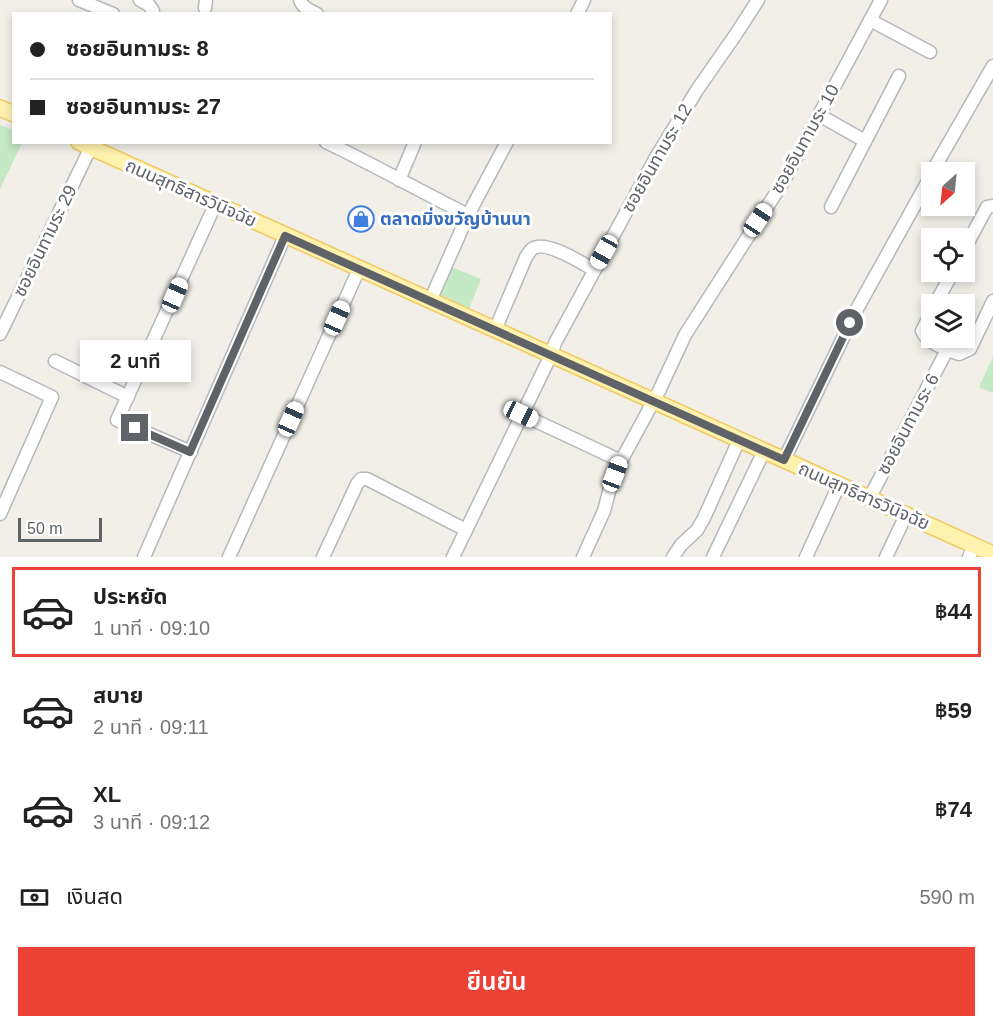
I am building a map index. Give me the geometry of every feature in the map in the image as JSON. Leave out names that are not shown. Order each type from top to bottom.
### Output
[{"type":"main road","name":"ถนนสุทธิสารวินิจฉัย","points":[[88,144],[216,205],[906,515],[971,551],[993,554]]},
{"type":"street","points":[[79,0],[108,12]]},
{"type":"street","points":[[140,0],[148,5],[153,12]]},
{"type":"street","points":[[300,0],[302,5],[313,12]]},
{"type":"street","name":"ซอยอินทามระ 12","points":[[453,557],[555,343],[594,270],[655,159],[697,90],[758,0]]},
{"type":"street","name":"ซอยอินทามระ 10","points":[[584,557],[604,511],[621,461],[653,402],[685,334],[802,150],[881,0]]},
{"type":"street","points":[[870,20],[930,52]]},
{"type":"street","points":[[938,162],[993,66]]},
{"type":"street","points":[[831,207],[899,76]]},
{"type":"street","points":[[819,115],[865,141]]},
{"type":"street","name":"ซอยอินทามระ 29","points":[[0,334],[88,144]]},
{"type":"street","points":[[330,144],[468,215]]},
{"type":"street","points":[[399,180],[414,144]]},
{"type":"street","points":[[430,301],[468,215],[506,144]]},
{"type":"street","points":[[784,460],[858,308],[921,193]]},
{"type":"street","points":[[190,452],[117,420],[216,205]]},
{"type":"street","points":[[975,229],[987,207],[993,206]]},
{"type":"street","points":[[144,557],[285,236]]},
{"type":"street","points":[[495,330],[526,257],[533,248],[540,246],[551,248],[594,270]]},
{"type":"street","points":[[228,557],[359,269]]},
{"type":"street","points":[[943,348],[959,354],[970,349],[993,301]]},
{"type":"street","name":"ซอยอินทามระ 6","points":[[869,498],[946,350]]},
{"type":"street","points":[[55,361],[128,397]]},
{"type":"street","points":[[0,372],[52,397],[0,514]]},
{"type":"street","points":[[521,414],[621,461]]},
{"type":"street","points":[[673,557],[681,545],[697,530],[704,518],[739,440]]},
{"type":"street","points":[[712,557],[764,451]]},
{"type":"street","points":[[323,557],[361,479],[367,479],[466,530]]},
{"type":"street","points":[[806,557],[839,485]]},
{"type":"street","points":[[886,557],[906,515]]},
{"type":"green space","points":[[0,125],[12,130],[12,144],[22,144],[0,189]]},
{"type":"green space","points":[[449,266],[481,279],[468,311],[435,295]]},
{"type":"green space","points":[[993,357],[993,393],[979,387]]},
{"type":"place","name":"ตลาดมิ่งขวัญบ้านนา","points":[[361,219]]},
{"type":"route","points":[[135,428],[190,452],[285,236],[784,460],[850,323]]}]
